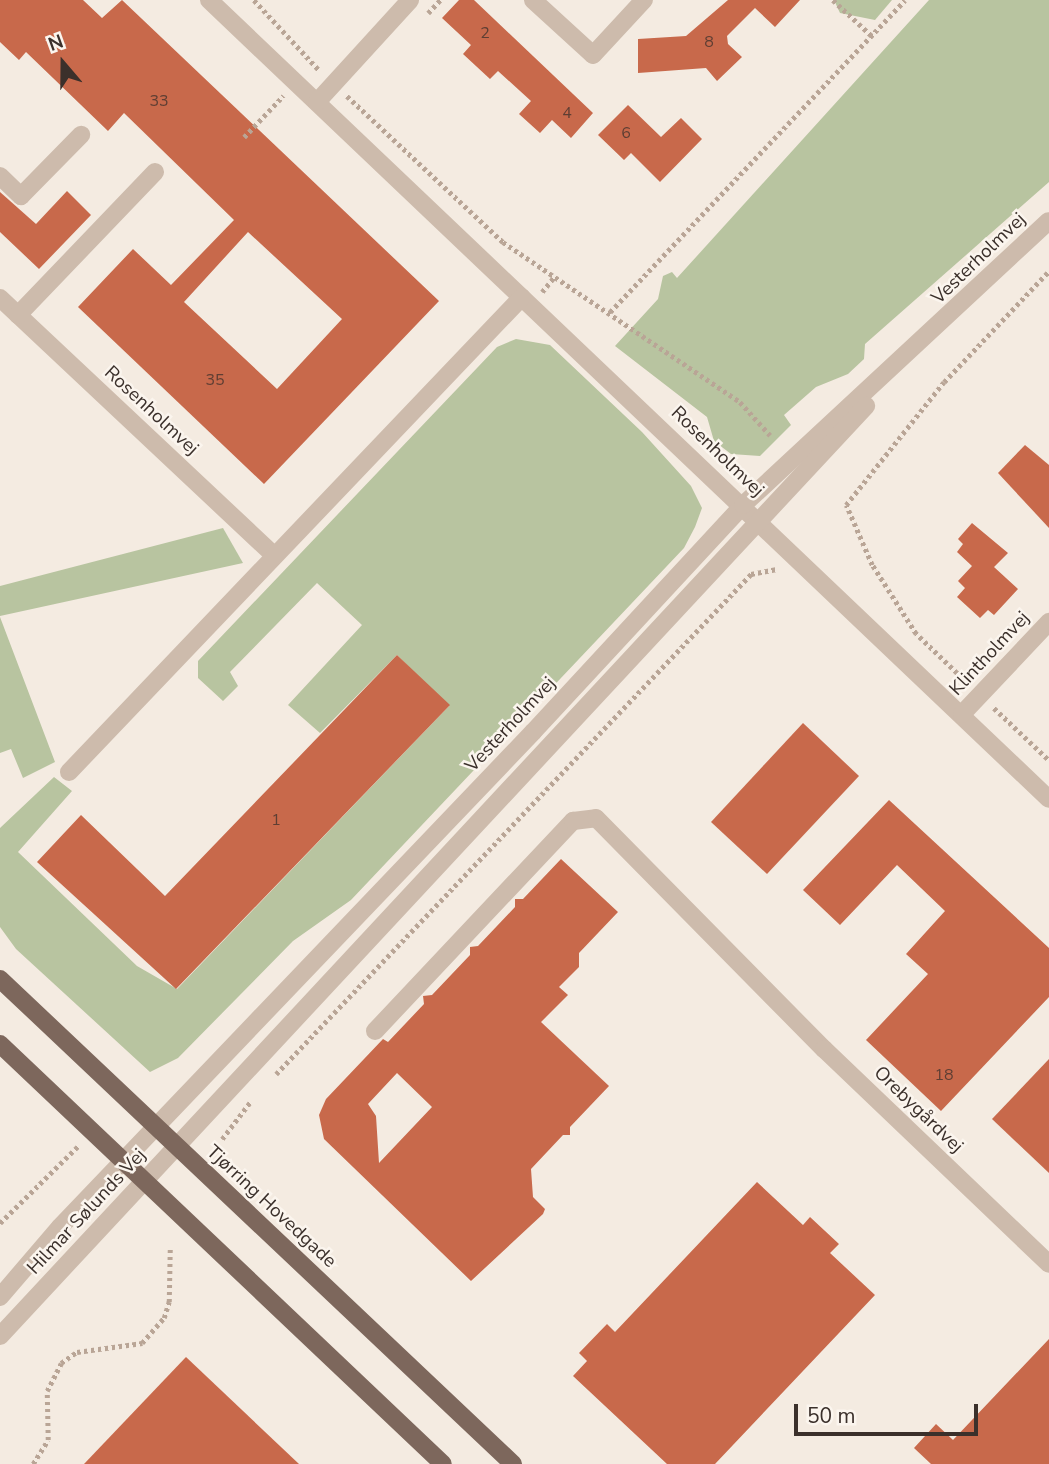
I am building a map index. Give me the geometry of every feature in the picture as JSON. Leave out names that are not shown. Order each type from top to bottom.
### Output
[{"type":"main road","name":"Tjørring Hovedgade","points":[[0,979],[513,1464]]},
{"type":"main road","points":[[0,1044],[443,1464]]},
{"type":"street","name":"Rosenholmvej","points":[[209,0],[743,505],[1049,799]]},
{"type":"street","points":[[317,102],[410,0]]},
{"type":"street","points":[[533,0],[593,55],[644,0]]},
{"type":"street","points":[[0,176],[21,196],[81,135]]},
{"type":"street","points":[[18,315],[155,172]]},
{"type":"street","name":"Vesterholmvej","points":[[124,1160],[743,505],[938,327],[1049,220]]},
{"type":"street","points":[[69,772],[273,554],[522,297]]},
{"type":"street","name":"Rosenholmvej","points":[[0,298],[273,554]]},
{"type":"street","name":"Vesterholmvej","points":[[177,1147],[760,523],[938,327]]},
{"type":"street","name":"Klintholmvej","points":[[962,714],[1049,622]]},
{"type":"street","name":"Orebygårdvej","points":[[375,1031],[573,821],[596,818],[762,982],[824,1049],[1049,1264]]},
{"type":"street","name":"Hilmar Sølunds Vej","points":[[0,1336],[177,1147]]},
{"type":"street","name":"Hilmar Sølunds Vej","points":[[0,1297],[124,1160]]},
{"type":"path","points":[[254,0],[334,84],[503,242],[740,402],[770,435]]},
{"type":"path","points":[[833,0],[872,36]]},
{"type":"path","points":[[610,312],[905,0]]},
{"type":"path","points":[[244,137],[296,82]]},
{"type":"path","points":[[1049,271],[944,382],[846,505],[872,565],[916,634],[1049,760]]},
{"type":"path","points":[[0,1223],[73,1148],[97,1137]]},
{"type":"path","points":[[33,1464],[48,1440],[47,1391],[61,1363],[77,1352],[142,1343],[164,1318],[169,1302],[170,1248]]},
{"type":"green space","points":[[834,0],[892,0],[875,20],[840,13]]},
{"type":"green space","points":[[929,0],[1049,0],[1049,182],[865,344],[864,359],[848,374],[816,387],[784,415],[791,425],[760,456],[731,454],[714,441],[707,417],[615,346],[658,299],[663,276],[672,272],[677,278]]},
{"type":"green space","points":[[516,339],[550,345],[642,432],[691,486],[702,508],[695,527],[684,548],[351,900],[293,941],[178,1058],[150,1072],[16,949],[0,927],[0,828],[54,777],[72,791],[18,852],[137,966],[177,989],[449,706],[397,655],[320,733],[288,705],[362,625],[317,583],[230,672],[238,686],[223,701],[198,678],[198,661],[497,347]]},
{"type":"green space","points":[[223,528],[243,563],[0,616],[0,586]]},
{"type":"green space","points":[[0,617],[55,762],[23,778],[11,749],[0,753]]},
{"type":"building","points":[[0,0],[83,0],[102,18],[122,0],[439,301],[264,484],[78,307],[133,249],[171,285],[234,220],[124,113],[108,131],[26,52],[19,60],[0,42]],"holes":[[[248,232],[342,319],[277,389],[184,302]]]},
{"type":"building","points":[[459,0],[474,0],[593,113],[571,138],[552,120],[540,133],[519,114],[531,101],[498,71],[490,79],[463,54],[471,45],[442,18]]},
{"type":"building","points":[[728,0],[800,0],[775,27],[755,8],[727,36],[728,44],[742,57],[717,81],[706,68],[638,73],[638,39],[686,36]]},
{"type":"building","points":[[628,105],[661,137],[681,118],[702,139],[660,182],[631,153],[624,160],[598,135]]},
{"type":"building","points":[[67,191],[91,215],[39,269],[0,232],[0,192],[36,224]]},
{"type":"building","points":[[1025,445],[1049,465],[1049,528],[998,473]]},
{"type":"building","points":[[972,523],[1008,553],[994,567],[1018,589],[994,615],[988,610],[980,618],[957,597],[965,588],[958,581],[972,566],[957,552],[963,544],[958,539]]},
{"type":"building","points":[[397,655],[450,705],[176,989],[37,862],[81,815],[165,896]]},
{"type":"building","points":[[803,723],[859,776],[767,874],[711,822]]},
{"type":"building","points":[[889,800],[1049,948],[1049,997],[941,1111],[866,1040],[928,974],[906,954],[945,911],[897,865],[840,925],[803,890]]},
{"type":"building","points":[[561,859],[618,912],[579,953],[579,967],[559,987],[568,995],[541,1022],[609,1086],[570,1127],[570,1135],[563,1135],[531,1169],[533,1197],[545,1209],[543,1214],[471,1281],[324,1139],[319,1115],[326,1099],[383,1039],[388,1042],[424,1004],[423,996],[432,995],[470,955],[470,947],[478,946],[515,907],[515,899],[523,899]],"holes":[[[397,1073],[432,1107],[379,1163],[376,1116],[368,1104]]]},
{"type":"building","points":[[1049,1059],[1049,1173],[992,1119]]},
{"type":"building","points":[[757,1182],[803,1225],[810,1217],[839,1244],[830,1253],[875,1295],[715,1464],[667,1464],[573,1376],[587,1361],[579,1353],[607,1324],[615,1332]]},
{"type":"building","points":[[1049,1339],[1049,1464],[931,1464],[914,1448],[936,1424],[953,1440]]},
{"type":"building","points":[[186,1357],[299,1464],[84,1464]]}]
